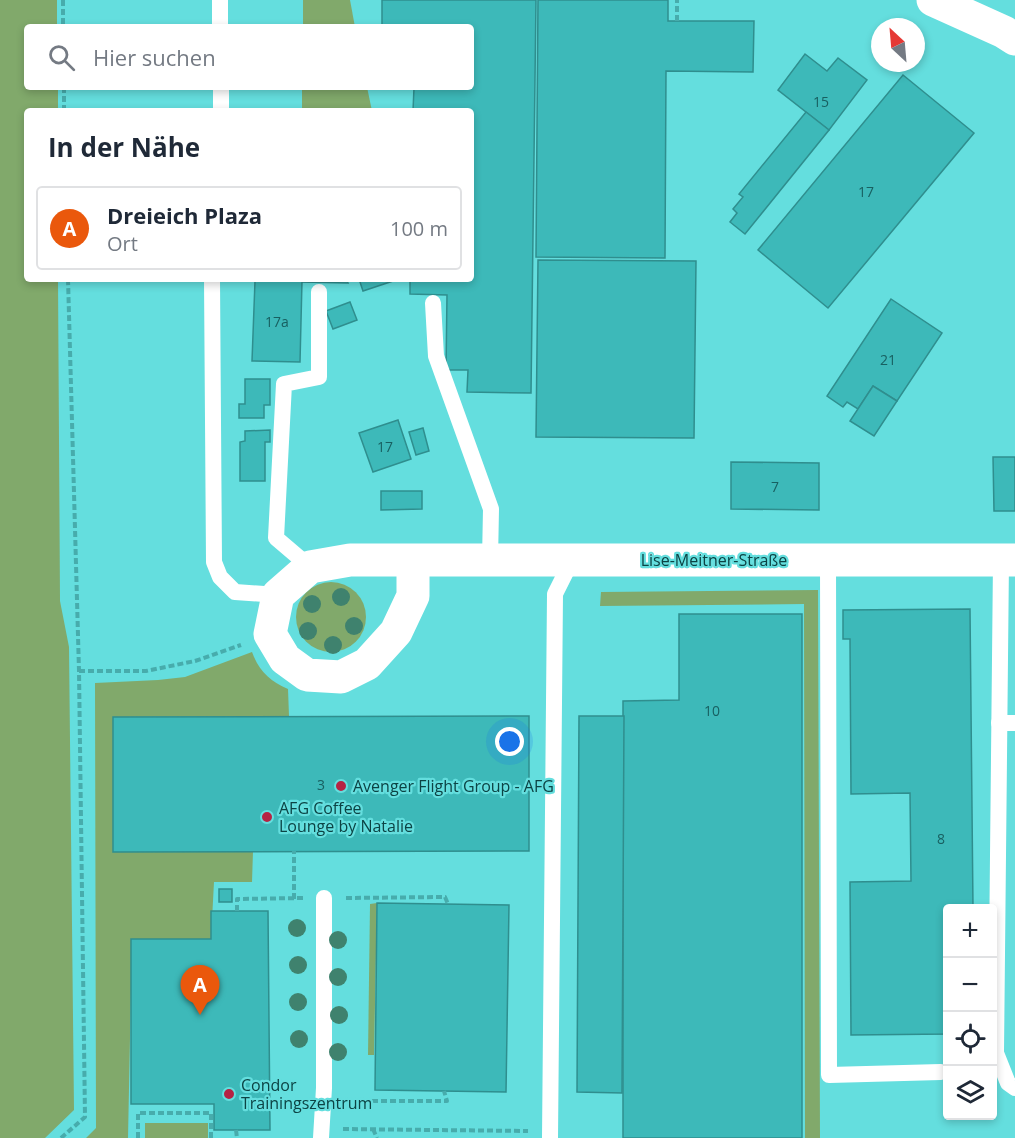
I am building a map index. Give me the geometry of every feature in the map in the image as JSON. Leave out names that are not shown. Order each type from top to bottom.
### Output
[{"type":"street","points":[[933,0],[1015,39]]},
{"type":"street","name":"Lise-Meitner-Straße","points":[[310,567],[350,560],[1008,560]]},
{"type":"street","points":[[310,567],[278,595],[270,634],[285,659],[307,675],[341,677],[367,664],[396,632],[413,596],[413,560]]},
{"type":"lane","points":[[220,0],[220,24]]},
{"type":"lane","points":[[221,90],[221,108]]},
{"type":"lane","points":[[212,282],[214,562],[220,577],[235,592],[278,595]]},
{"type":"lane","points":[[310,567],[276,538],[284,384],[319,377],[319,292]]},
{"type":"lane","points":[[433,303],[436,356],[491,509],[490,560]]},
{"type":"lane","points":[[550,1135],[555,594],[572,560]]},
{"type":"lane","points":[[828,560],[829,1075],[941,1072]]},
{"type":"lane","points":[[1008,560],[1007,723],[996,1053],[1008,1083],[1015,1088]]},
{"type":"lane","points":[[322,1133],[324,898]]},
{"type":"path","points":[[63,0],[63,24]]},
{"type":"path","points":[[677,0],[677,21]]},
{"type":"path","points":[[64,90],[64,108]]},
{"type":"path","points":[[61,1138],[85,1117],[79,671],[68,282]]},
{"type":"path","points":[[79,671],[146,671],[195,661],[270,634]]},
{"type":"path","points":[[294,851],[294,898]]},
{"type":"path","points":[[323,1101],[447,1101],[444,1091]]},
{"type":"path","points":[[138,1138],[138,1113],[210,1113],[211,1138]]},
{"type":"path","points":[[322,1133],[373,1129],[550,1135]]},
{"type":"path","points":[[373,1129],[377,1138]]},
{"type":"path","points":[[236,1130],[237,1138]]},
{"type":"green space","points":[[0,0],[57,0],[57,24],[24,24],[24,90],[58,90],[58,108],[24,108],[24,282],[58,282],[60,601],[69,647],[74,1110],[45,1138],[0,1138]]},
{"type":"green space","points":[[303,0],[350,0],[354,24],[303,24]]},
{"type":"green space","points":[[302,90],[368,90],[371,108],[302,108]]},
{"type":"green space","points":[[331,582],[344,585],[356,592],[363,604],[366,617],[363,630],[356,642],[344,649],[331,652],[318,649],[306,642],[299,630],[296,617],[299,604],[306,592],[318,585]]},
{"type":"green space","points":[[818,590],[820,1138],[805,1138],[804,604],[600,606],[601,592]]},
{"type":"green space","points":[[252,652],[266,675],[288,689],[289,716],[113,717],[253,851],[252,882],[214,882],[211,939],[132,939],[128,1138],[86,1138],[96,1128],[95,683],[185,677]]},
{"type":"green space","points":[[377,903],[374,1055],[368,1055],[370,904]]},
{"type":"green space","points":[[145,1123],[208,1123],[208,1138],[145,1138]]},
{"type":"building","points":[[382,0],[536,0],[531,393],[467,392],[468,370],[446,370],[447,295],[410,294],[410,282],[474,282],[474,108],[413,108],[414,90],[474,90],[474,24],[382,24]]},
{"type":"building","points":[[538,0],[668,0],[668,21],[754,21],[753,72],[666,71],[665,258],[536,257]]},
{"type":"building","points":[[805,54],[827,71],[838,58],[867,80],[829,130],[778,90]]},
{"type":"building","points":[[903,75],[974,133],[828,308],[758,250]]},
{"type":"building","points":[[806,112],[829,130],[745,234],[730,222],[737,213],[733,209],[743,197],[739,194]]},
{"type":"building","points":[[538,260],[696,261],[694,438],[536,437]]},
{"type":"building","points":[[255,282],[302,282],[300,362],[252,361]]},
{"type":"building","points":[[302,282],[348,282],[348,283]]},
{"type":"building","points":[[360,282],[390,282],[363,291]]},
{"type":"building","points":[[891,299],[942,333],[897,401],[873,386],[858,409],[847,402],[843,407],[827,396]]},
{"type":"building","points":[[350,302],[357,320],[333,329],[326,311]]},
{"type":"building","points":[[245,379],[270,379],[270,405],[264,405],[264,418],[239,418],[239,404],[245,404]]},
{"type":"building","points":[[873,386],[897,401],[874,436],[850,421]]},
{"type":"building","points":[[398,420],[411,459],[373,472],[359,433]]},
{"type":"building","points":[[423,428],[429,451],[416,455],[409,432]]},
{"type":"building","points":[[270,430],[270,442],[265,442],[265,481],[240,481],[240,442],[245,441],[245,431]]},
{"type":"building","points":[[993,457],[1015,457],[1015,511],[994,511]]},
{"type":"building","points":[[731,462],[819,463],[819,510],[731,509]]},
{"type":"building","points":[[381,491],[422,491],[422,509],[381,510]]},
{"type":"building","points":[[970,609],[973,904],[943,904],[943,1034],[851,1035],[850,882],[911,881],[910,793],[851,794],[850,639],[843,639],[843,610]]},
{"type":"building","points":[[679,614],[802,614],[802,1138],[623,1138],[623,701],[679,700]]},
{"type":"building","points":[[529,716],[529,851],[113,852],[113,717]]},
{"type":"building","points":[[579,716],[624,716],[622,1093],[577,1092]]},
{"type":"building","points":[[219,889],[232,889],[232,902],[219,902]]},
{"type":"building","points":[[377,903],[509,905],[506,1092],[375,1090]]},
{"type":"building","points":[[211,911],[268,911],[270,1130],[214,1130],[214,1104],[131,1104],[131,939],[211,939]]},
{"type":"place","name":"Avenger Flight Group - AFG","points":[[341,786]]},
{"type":"place","name":"AFG Coffee Lounge by Natalie","points":[[267,817]]},
{"type":"place","name":"Dreieich Plaza","points":[[200,1015]]},
{"type":"place","name":"Condor Trainingszentrum","points":[[229,1094]]}]
